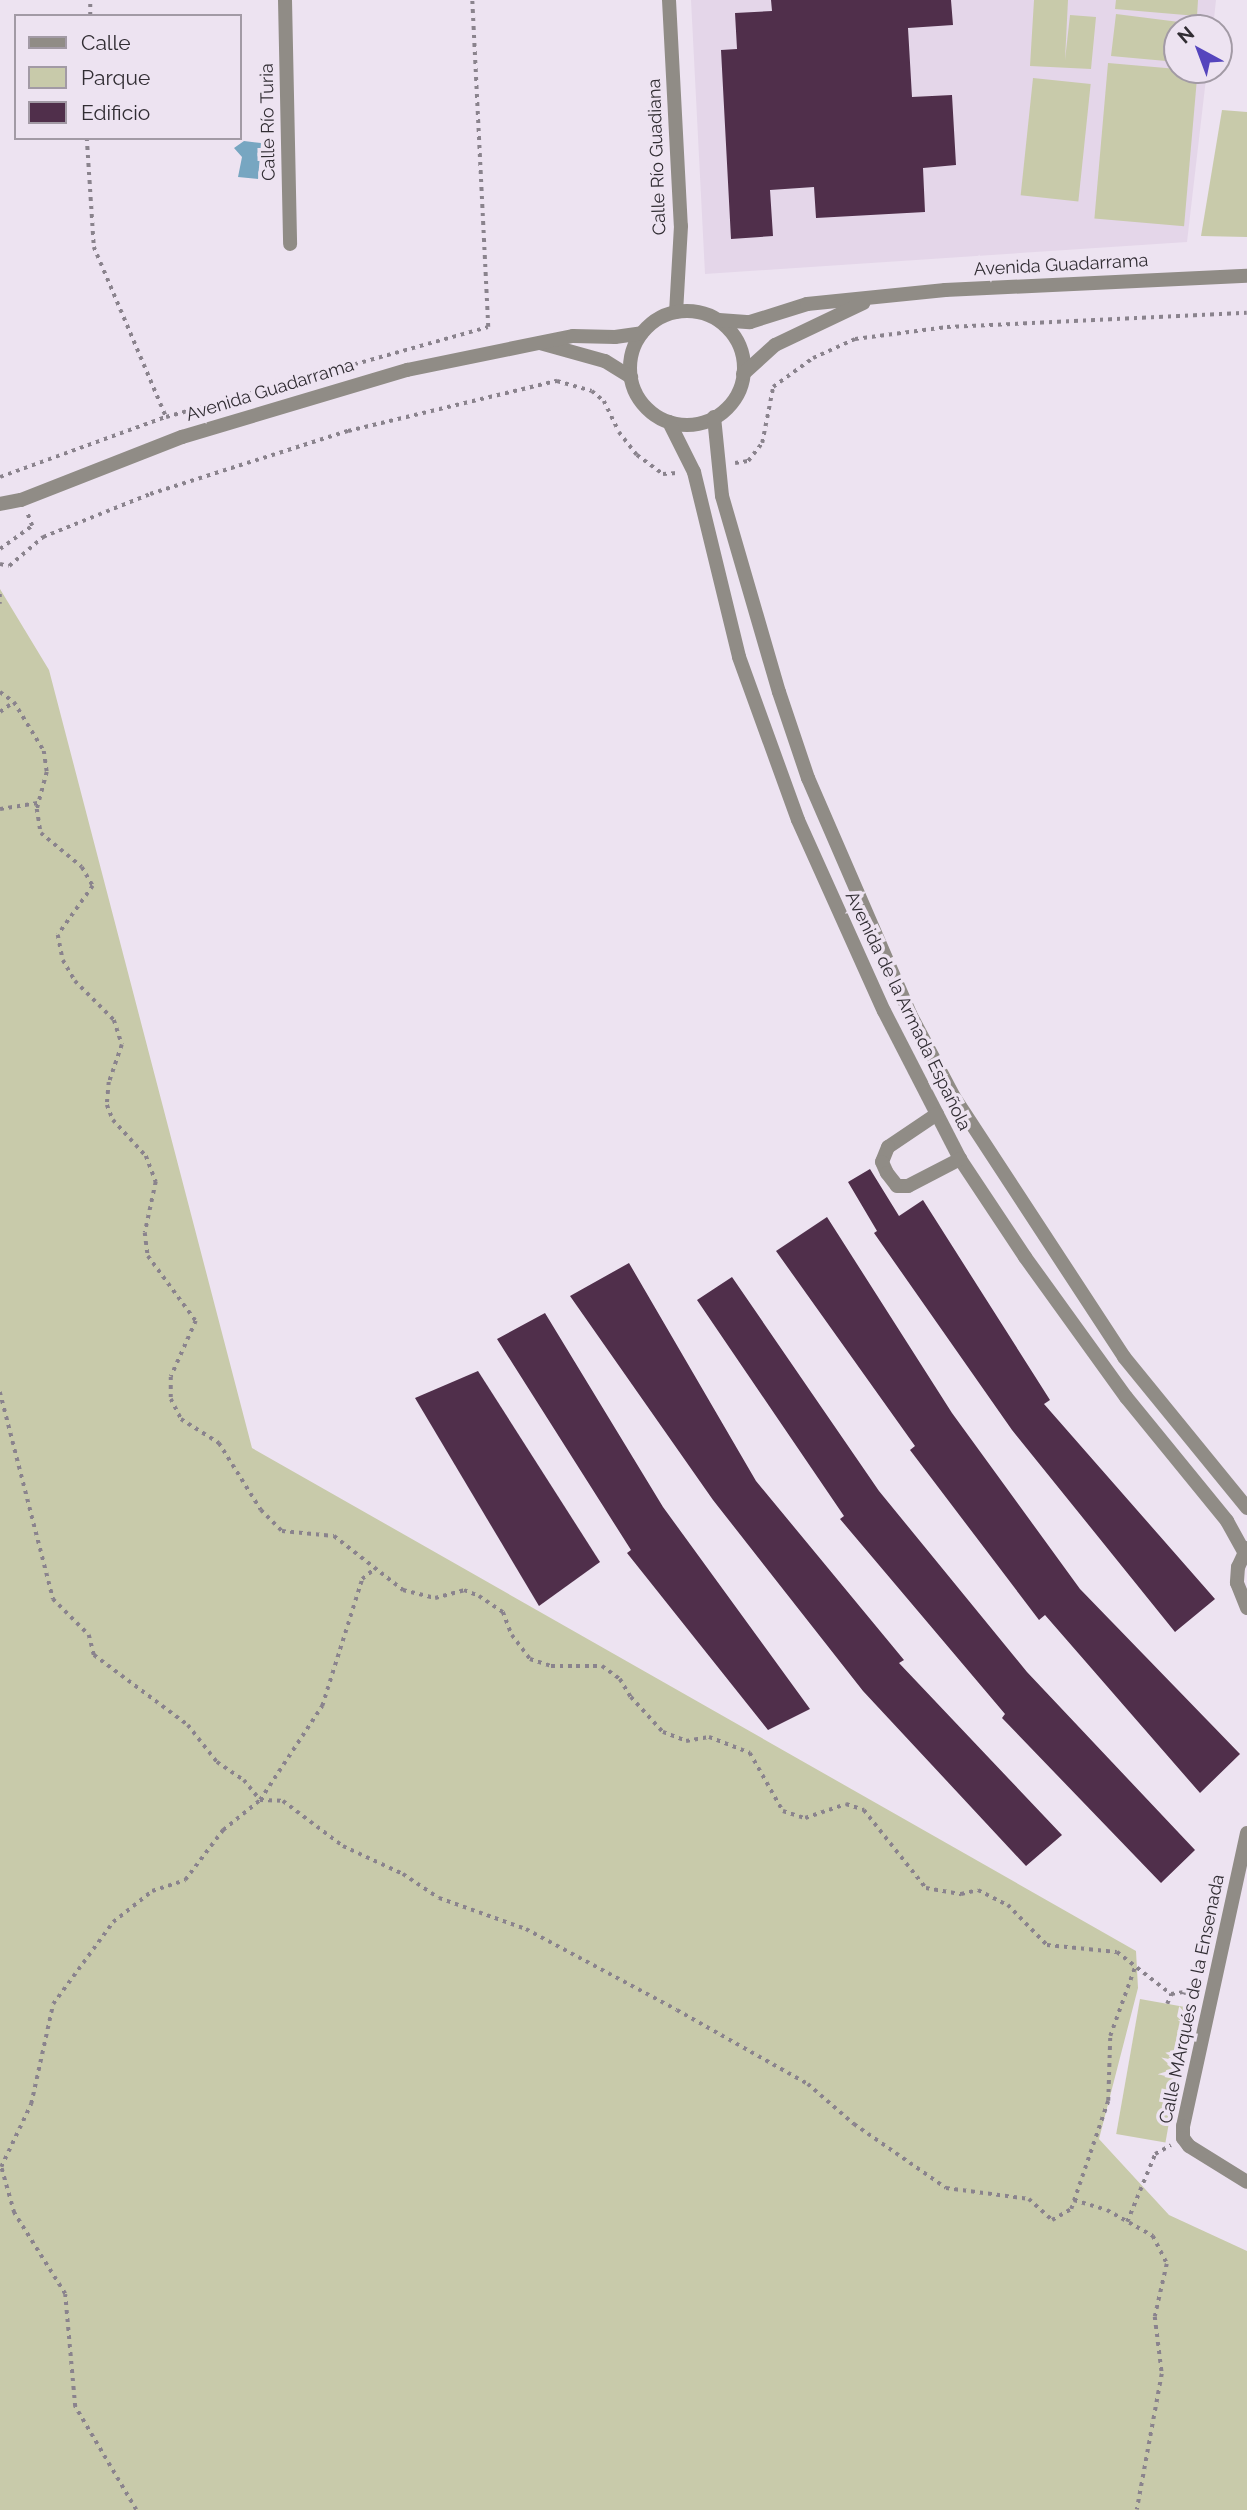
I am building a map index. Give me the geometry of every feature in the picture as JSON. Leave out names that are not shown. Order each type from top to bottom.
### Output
[{"type":"street","name":"Calle Río Turia","points":[[285,0],[290,244]]},
{"type":"street","name":"Calle Río Guadiana","points":[[670,0],[681,226],[676,312]]},
{"type":"street","name":"Avenida Guadarrama","points":[[719,320],[750,322],[807,304],[877,296],[1247,276]]},
{"type":"street","name":"Avenida Guadarrama","points":[[743,374],[775,345],[877,296]]},
{"type":"street","points":[[676,312],[705,314],[719,320],[739,344],[743,374],[734,399],[714,417],[700,423],[669,422],[644,405],[631,377],[631,361],[642,333],[676,312]]},
{"type":"street","name":"Avenida Guadarrama","points":[[0,504],[21,500],[182,437],[407,370],[573,336],[615,337],[642,333]]},
{"type":"street","name":"Avenida Guadarrama","points":[[538,343],[605,361],[631,377]]},
{"type":"street","name":"Avenida de la Armada Española","points":[[714,417],[716,468],[750,602],[808,778],[910,1014],[962,1108],[1124,1357],[1247,1508]]},
{"type":"street","name":"Avenida de la Armada Española","points":[[669,422],[694,472],[739,657],[798,820],[839,920],[960,1159],[1126,1397],[1227,1521],[1246,1550]]},
{"type":"street","points":[[937,1114],[888,1147],[882,1162],[887,1173],[897,1186],[908,1186],[960,1159]]},
{"type":"street","points":[[1246,1550],[1237,1583],[1247,1608]]},
{"type":"street","name":"Calle MArqués de la Ensenada","points":[[1247,1833],[1183,2138],[1247,2182]]},
{"type":"path","points":[[0,477],[166,417],[488,327],[472,0]]},
{"type":"path","points":[[87,140],[94,247],[166,417]]},
{"type":"path","points":[[716,468],[748,461],[762,443],[774,387],[813,358],[855,339],[947,327],[1247,313]]},
{"type":"path","points":[[0,564],[9,566],[43,537],[150,494],[348,431],[557,381],[592,391],[604,401],[619,432],[663,474],[694,472]]},
{"type":"path","points":[[0,549],[32,526],[21,500]]},
{"type":"path","points":[[0,594],[0,604]]},
{"type":"path","points":[[0,692],[14,702],[44,751],[47,772],[38,803],[41,833],[82,867],[93,886],[58,935],[63,960],[75,981],[114,1020],[122,1045],[109,1082],[107,1104],[113,1120],[146,1156],[156,1182],[145,1233],[148,1256],[196,1321],[171,1377],[171,1399],[181,1419],[219,1443],[261,1510],[282,1531],[334,1536],[373,1570],[414,1593],[435,1598],[464,1590],[479,1597],[503,1612],[512,1635],[530,1659],[551,1666],[602,1666],[620,1679],[631,1698],[663,1732],[686,1741],[709,1737],[750,1754],[783,1811],[805,1818],[846,1804],[863,1810],[926,1888],[961,1894],[978,1890],[1008,1905],[1047,1945],[1117,1952],[1171,1994],[1183,1992],[1210,2005]]},
{"type":"path","points":[[0,712],[14,702]]},
{"type":"path","points":[[0,809],[38,803]]},
{"type":"path","points":[[32,817],[38,816]]},
{"type":"path","points":[[0,1392],[53,1599],[89,1635],[94,1656],[188,1725],[217,1762],[244,1780],[260,1800],[283,1801],[343,1846],[403,1874],[439,1898],[526,1929],[808,2084],[854,2124],[946,2188],[1029,2199],[1052,2220],[1062,2218],[1074,2200],[1108,2101],[1110,2036],[1136,1966]]},
{"type":"path","points":[[136,2510],[75,2407],[65,2294],[14,2213],[1,2167],[31,2104],[53,2004],[113,1922],[152,1891],[186,1880],[223,1830],[260,1800],[322,1706],[362,1578],[373,1570]]},
{"type":"path","points":[[1167,2004],[1171,1994]]},
{"type":"path","points":[[1128,2222],[1155,2154],[1183,2138]]},
{"type":"path","points":[[1074,2200],[1128,2222],[1153,2236],[1167,2264],[1155,2317],[1162,2374],[1137,2510]]},
{"type":"shaded area","points":[[691,0],[1216,0],[1214,14],[1163,14],[1163,84],[1205,84],[1187,242],[705,274]]},
{"type":"green space","points":[[1034,0],[1068,0],[1065,60],[1070,15],[1096,17],[1091,69],[1030,66]]},
{"type":"green space","points":[[1116,0],[1198,0],[1197,14],[1115,9]]},
{"type":"green space","points":[[1116,14],[1163,20],[1163,61],[1111,56]]},
{"type":"green space","points":[[1108,63],[1163,68],[1163,84],[1197,84],[1184,226],[1094,218]]},
{"type":"green space","points":[[1033,78],[1091,84],[1078,201],[1021,195]]},
{"type":"green space","points":[[1222,110],[1247,112],[1247,237],[1201,236]]},
{"type":"green space","points":[[0,589],[49,670],[252,1448],[1136,1951],[1138,1988],[1099,2139],[1169,2215],[1247,2251],[1247,2510],[0,2510]]},
{"type":"green space","points":[[1140,1999],[1189,2008],[1165,2143],[1116,2134]]},
{"type":"water","points":[[244,141],[261,143],[258,179],[238,177],[242,157],[234,148]]},
{"type":"building","points":[[771,0],[951,0],[953,25],[908,28],[912,97],[952,95],[956,165],[923,168],[925,212],[816,218],[814,187],[770,190],[773,236],[731,239],[721,50],[737,49],[735,13],[772,11]]},
{"type":"building","points":[[870,1169],[899,1216],[923,1200],[1050,1400],[1044,1404],[1215,1599],[1175,1632],[1012,1430],[874,1233],[877,1231],[848,1182]]},
{"type":"building","points":[[827,1217],[952,1413],[1080,1589],[1240,1754],[1200,1793],[1045,1615],[1039,1620],[910,1450],[915,1446],[776,1251]]},
{"type":"building","points":[[629,1263],[756,1481],[904,1660],[899,1663],[1062,1835],[1026,1866],[863,1691],[713,1500],[570,1296]]},
{"type":"building","points":[[732,1277],[879,1491],[1027,1672],[1195,1850],[1161,1883],[1002,1718],[1005,1714],[840,1519],[844,1516],[697,1300]]},
{"type":"building","points":[[545,1313],[663,1507],[810,1709],[768,1730],[627,1553],[631,1550],[497,1339]]},
{"type":"building","points":[[478,1371],[600,1562],[539,1606],[415,1398]]}]
